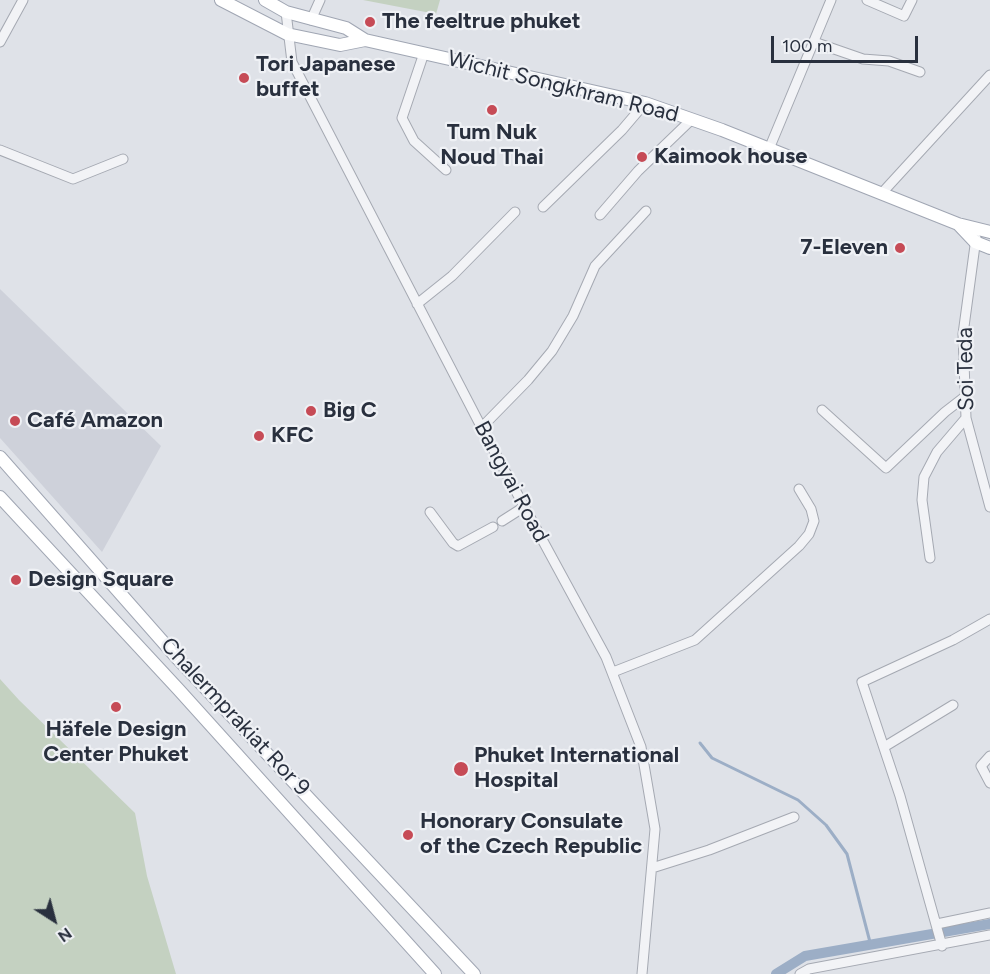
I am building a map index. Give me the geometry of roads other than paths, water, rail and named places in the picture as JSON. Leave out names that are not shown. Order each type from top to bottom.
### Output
[{"type":"main road","name":"Wichit Songkhram Road","points":[[220,0],[287,34],[340,45],[365,39]]},
{"type":"main road","name":"Wichit Songkhram Road","points":[[265,0],[286,12],[346,28],[365,39],[645,103],[769,149],[958,225],[985,230]]},
{"type":"main road","name":"Wichit Songkhram Road","points":[[958,225],[975,242],[990,248]]},
{"type":"main road","name":"Chalermprakiat Ror 9","points":[[0,457],[178,659],[474,974]]},
{"type":"main road","name":"Chalermprakiat Ror 9","points":[[0,497],[435,974]]},
{"type":"street","points":[[0,42],[23,0]]},
{"type":"street","points":[[311,20],[320,0]]},
{"type":"street","points":[[769,149],[831,0]]},
{"type":"street","points":[[867,0],[904,16],[912,0]]},
{"type":"street","name":"Bangyai Road","points":[[286,12],[292,62],[481,428],[613,672],[641,747],[655,829],[642,974]]},
{"type":"street","points":[[814,42],[863,59],[889,61],[920,72]]},
{"type":"street","points":[[424,53],[402,118],[414,141],[446,170]]},
{"type":"street","points":[[881,194],[990,75]]},
{"type":"street","points":[[543,207],[622,130],[645,103]]},
{"type":"street","points":[[600,216],[638,171],[692,119]]},
{"type":"street","points":[[0,150],[73,179],[123,159]]},
{"type":"street","points":[[481,428],[528,380],[552,351],[573,316],[595,266],[646,211]]},
{"type":"street","points":[[417,304],[466,263],[515,212]]},
{"type":"street","name":"Soi Teda","points":[[985,230],[975,242],[963,334],[967,395],[966,418],[990,507]]},
{"type":"street","points":[[822,410],[886,468],[945,412],[967,395]]},
{"type":"street","points":[[930,558],[922,500],[924,477],[937,452],[966,418]]},
{"type":"street","points":[[613,672],[695,640],[799,546],[809,534],[814,521],[812,509],[799,489]]},
{"type":"street","points":[[502,521],[524,507]]},
{"type":"street","points":[[430,512],[453,543],[458,546],[493,527]]},
{"type":"street","points":[[942,946],[884,747],[862,681],[953,640],[990,619]]},
{"type":"street","points":[[884,747],[953,705]]},
{"type":"street","points":[[990,756],[981,766],[990,783]]},
{"type":"street","points":[[652,868],[709,850],[794,818]]},
{"type":"street","points":[[937,924],[990,913]]},
{"type":"street","points":[[800,974],[809,969],[990,936]]},
{"type":"waterway","points":[[700,743],[712,758],[798,800],[826,825],[847,854],[871,946]]},
{"type":"waterway","points":[[776,974],[805,956],[990,924]]},
{"type":"place","name":"The feeltrue phuket","points":[[370,22]]},
{"type":"place","name":"Tori Japanese buffet","points":[[244,78]]},
{"type":"place","name":"Tum Nuk Noud Thai","points":[[492,110]]},
{"type":"place","name":"Kaimook house","points":[[642,157]]},
{"type":"place","name":"7-Eleven","points":[[900,248]]},
{"type":"place","name":"Big C","points":[[311,411]]},
{"type":"place","name":"Café Amazon","points":[[15,421]]},
{"type":"place","name":"KFC","points":[[259,436]]},
{"type":"place","name":"Design Square","points":[[16,580]]},
{"type":"place","name":"Häfele Design Center Phuket","points":[[116,707]]},
{"type":"place","name":"Phuket International Hospital","points":[[461,769]]},
{"type":"place","name":"Honorary Consulate of the Czech Republic","points":[[408,835]]}]
